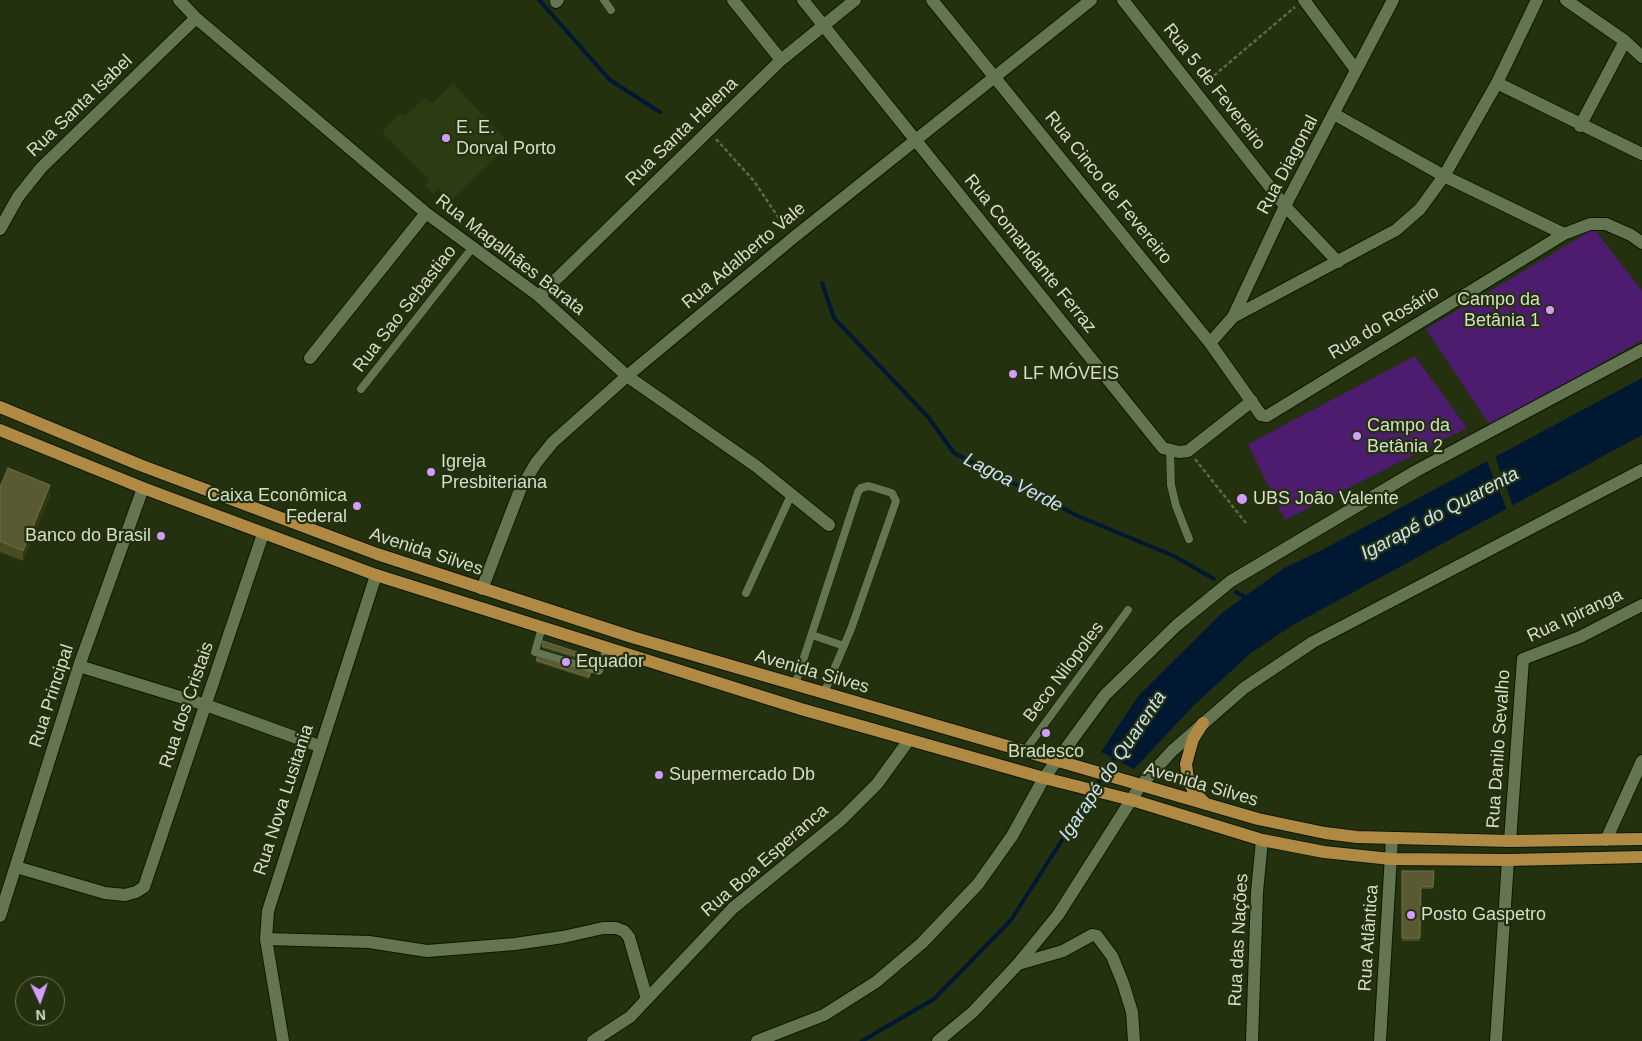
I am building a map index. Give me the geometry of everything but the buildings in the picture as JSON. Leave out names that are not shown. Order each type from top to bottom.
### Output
[{"type":"main road","name":"Avenida Silves","points":[[0,407],[267,514],[377,554],[482,589],[632,637],[1055,762],[1258,819],[1325,833],[1392,838],[1510,841],[1642,839]]},
{"type":"main road","name":"Avenida Silves","points":[[0,430],[143,488],[376,575],[801,709],[1044,778],[1128,799],[1262,840],[1324,852],[1391,858],[1508,860],[1642,857]]},
{"type":"main road","points":[[1203,723],[1193,739],[1186,764],[1188,779],[1194,792],[1205,803]]},
{"type":"street","name":"Rua Magalhães Barata","points":[[180,0],[196,18],[426,213],[539,296],[628,376],[791,494],[829,525]]},
{"type":"street","points":[[733,0],[781,60]]},
{"type":"street","name":"Rua Comandante Ferraz","points":[[803,0],[1163,448],[1170,451]]},
{"type":"street","name":"Rua Santa Helena","points":[[539,296],[781,60],[823,24],[856,0]]},
{"type":"street","name":"Rua Cinco de Fevereiro","points":[[932,0],[1210,343],[1252,401]]},
{"type":"street","name":"Rua Adalberto Vale","points":[[482,589],[520,490],[536,464],[553,442],[628,376],[793,238],[1091,0]]},
{"type":"street","name":"Rua 5 de Fevereiro","points":[[1123,0],[1285,206],[1338,262]]},
{"type":"street","name":"Rua Diagonal","points":[[1210,343],[1233,317],[1285,206],[1393,0]]},
{"type":"street","points":[[1233,317],[1396,230],[1420,209],[1444,176],[1497,83],[1537,0]]},
{"type":"street","points":[[1566,0],[1625,41],[1642,57]]},
{"type":"street","points":[[1300,3],[1356,70]]},
{"type":"street","name":"Rua Santa Isabel","points":[[0,229],[18,197],[41,168],[196,18]]},
{"type":"street","points":[[1580,126],[1625,41]]},
{"type":"street","points":[[1497,83],[1580,126],[1642,154]]},
{"type":"street","points":[[1334,114],[1444,176],[1564,234]]},
{"type":"street","points":[[310,358],[426,213]]},
{"type":"street","name":"Rua do Rosário","points":[[1252,401],[1261,415],[1266,416],[1564,234],[1590,224],[1606,224],[1631,235],[1642,243]]},
{"type":"street","points":[[757,1041],[824,1015],[876,982],[922,944],[978,884],[1012,836],[1044,778],[1105,695],[1177,625],[1231,581],[1416,471],[1642,350]]},
{"type":"street","points":[[1170,451],[1188,450],[1252,401]]},
{"type":"street","points":[[938,1041],[970,1016],[1018,964],[1058,915],[1128,799],[1135,784],[1244,688],[1313,642],[1642,470]]},
{"type":"street","name":"Rua Principal","points":[[0,916],[80,666],[143,488]]},
{"type":"street","name":"Rua dos Cristais","points":[[16,867],[105,893],[125,894],[136,892],[144,887],[263,534]]},
{"type":"street","name":"Rua Nova Lusitania","points":[[283,1041],[266,939],[268,911],[376,575]]},
{"type":"street","name":"Rua Ipiranga","points":[[1523,659],[1580,637],[1642,605]]},
{"type":"street","name":"Rua Danilo Sevalho","points":[[1510,841],[1523,659]]},
{"type":"street","points":[[80,666],[206,705],[320,746]]},
{"type":"street","name":"Rua Boa Esperanca","points":[[593,1041],[630,1017],[733,908],[849,812],[877,784],[909,740]]},
{"type":"street","points":[[1606,840],[1642,760]]},
{"type":"street","name":"Rua Atlântica","points":[[1380,1041],[1392,838]]},
{"type":"street","name":"Rua das Nações","points":[[1252,1041],[1257,892],[1262,840]]},
{"type":"street","points":[[1496,1041],[1508,860]]},
{"type":"street","points":[[266,939],[369,942],[426,951],[515,944],[563,937],[603,928],[616,928],[624,931],[629,937],[647,999]]},
{"type":"street","points":[[1018,964],[1063,951],[1092,935],[1097,936],[1112,956],[1123,982],[1132,1012],[1134,1041]]},
{"type":"lane","points":[[604,0],[611,10]]},
{"type":"lane","name":"Rua Sao Sebastiao","points":[[361,389],[473,247]]},
{"type":"lane","points":[[1170,451],[1173,492],[1189,539]]},
{"type":"lane","points":[[795,685],[858,492],[861,488],[869,486],[892,493],[896,501],[844,646],[824,693]]},
{"type":"lane","points":[[746,592],[791,494]]},
{"type":"lane","name":"Beco Nilopoles","points":[[1024,752],[1128,610]]},
{"type":"lane","points":[[542,627],[535,652],[599,671],[607,647]]},
{"type":"lane","points":[[812,635],[844,646]]},
{"type":"path","points":[[1194,92],[1300,3]]},
{"type":"path","points":[[709,131],[754,181],[793,238]]},
{"type":"path","points":[[1188,450],[1246,523]]},
{"type":"shaded area","name":"E. E. Dorval Porto","points":[[453,83],[510,144],[452,200],[438,189],[433,194],[425,185],[429,180],[382,132],[400,113],[404,116],[425,98],[432,104]]},
{"type":"shaded area","name":"Campo da Betânia 1","points":[[1594,229],[1642,291],[1642,340],[1491,427],[1426,329]]},
{"type":"shaded area","name":"Campo da Betânia 2","points":[[1415,356],[1467,428],[1285,520],[1248,444]]},
{"type":"water","points":[[1642,378],[1642,435],[1291,626],[1251,653],[1195,704],[1134,769],[1101,752],[1139,695],[1222,613],[1284,568],[1320,551]]},
{"type":"pier","points":[[1494,454],[1514,509],[1508,512],[1486,459]]},
{"type":"waterway","name":"Lagoa Verde","points":[[539,0],[610,80],[660,112]]},
{"type":"waterway","name":"Lagoa Verde","points":[[822,283],[834,318],[929,418],[954,453],[1078,516],[1174,556],[1214,579]]},
{"type":"waterway","name":"Lagoa Verde","points":[[1236,592],[1248,599]]},
{"type":"waterway","name":"Igarapé do Quarenta","points":[[862,1041],[934,999],[1011,920],[1117,754]]},
{"type":"place","name":"E. E. Dorval Porto","points":[[446,138]]},
{"type":"place","name":"Campo da Betânia 1","points":[[1550,310]]},
{"type":"place","name":"LF MÓVEIS","points":[[1013,374]]},
{"type":"place","name":"Campo da Betânia 2","points":[[1357,436]]},
{"type":"place","name":"Igreja Presbiteriana","points":[[431,472]]},
{"type":"place","name":"UBS João Valente","points":[[1242,499]]},
{"type":"place","name":"Caixa Econômica Federal","points":[[357,506]]},
{"type":"place","name":"Banco do Brasil","points":[[161,536]]},
{"type":"place","name":"Equador","points":[[566,662]]},
{"type":"place","name":"Bradesco","points":[[1046,733]]},
{"type":"place","name":"Supermercado Db","points":[[659,775]]},
{"type":"place","name":"Posto Gaspetro","points":[[1411,915]]}]
